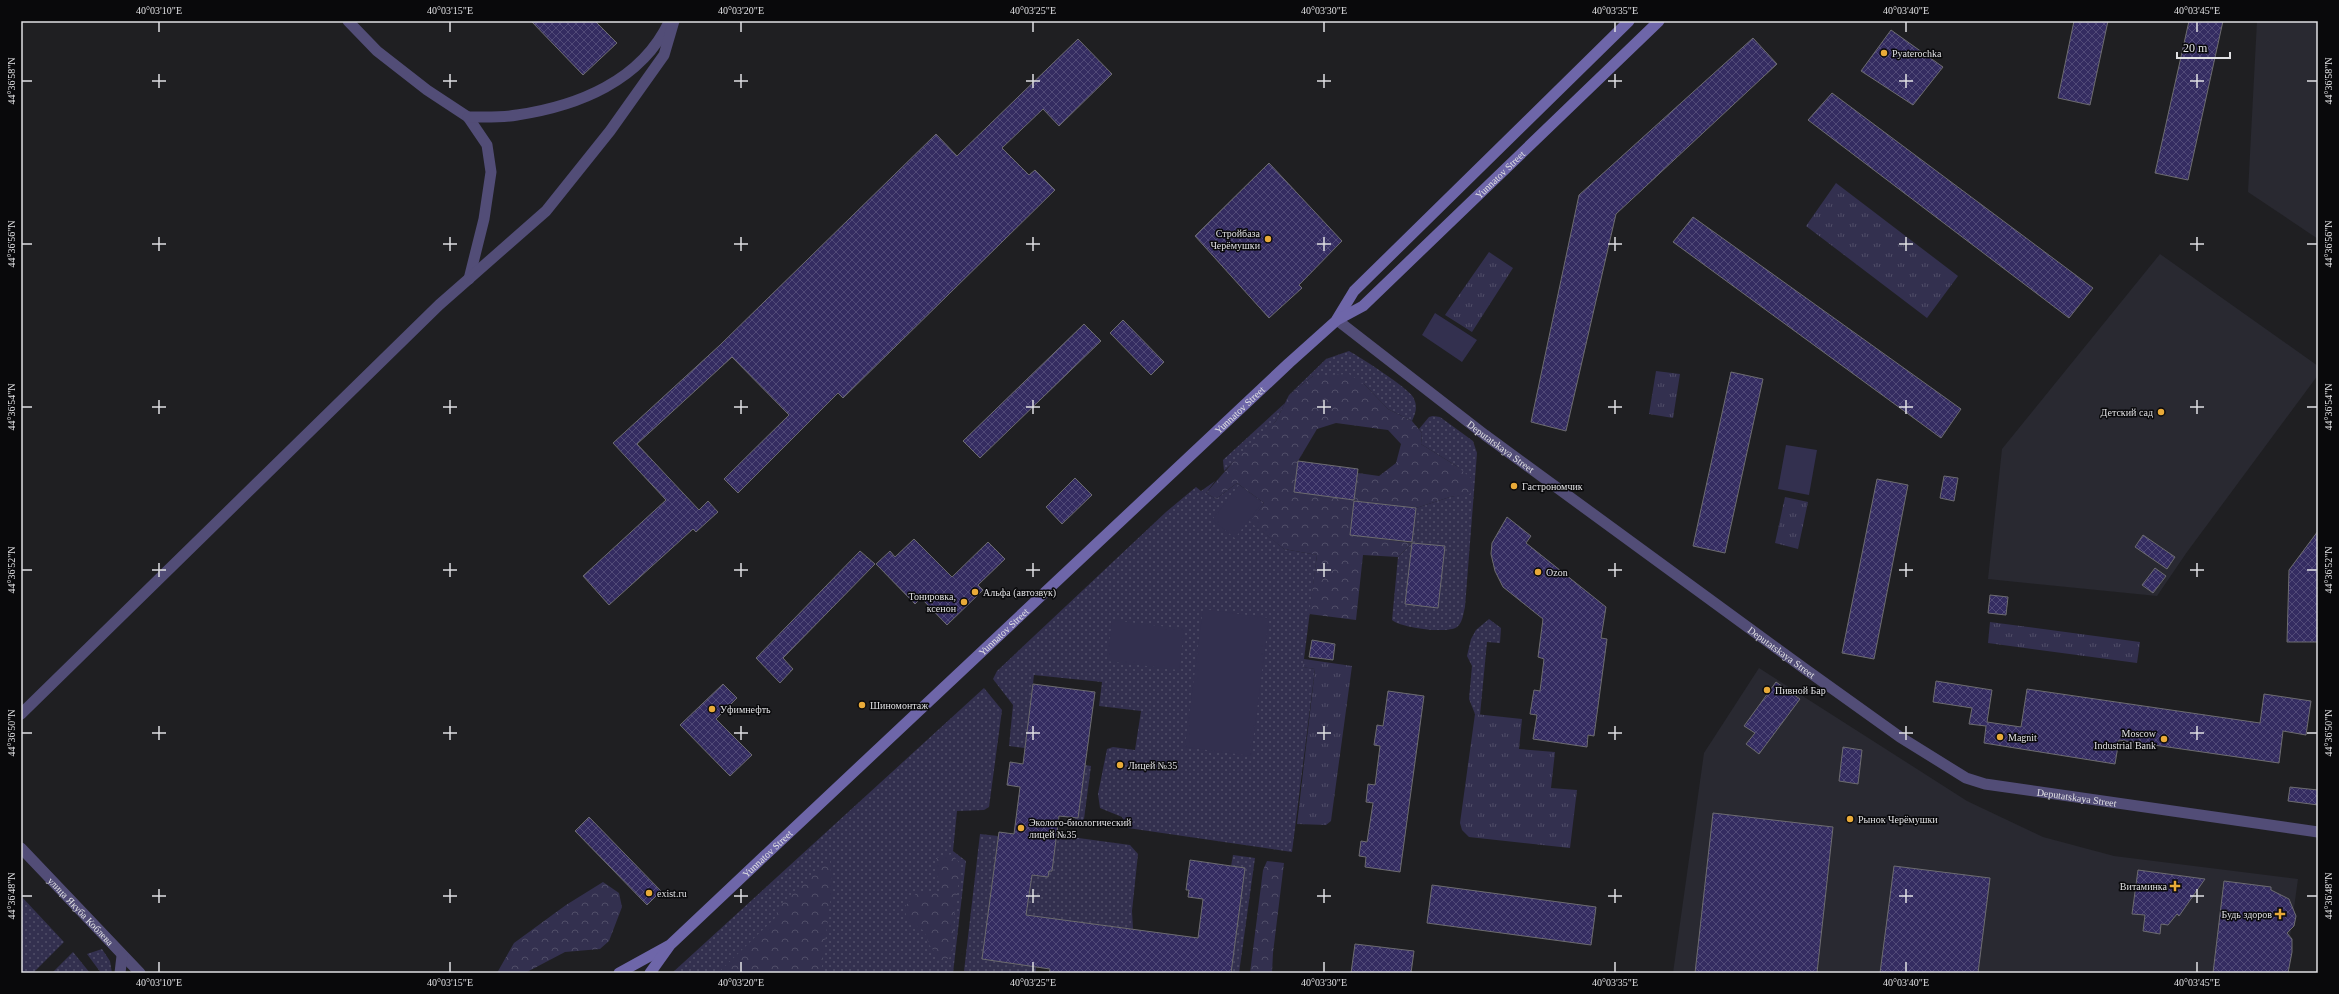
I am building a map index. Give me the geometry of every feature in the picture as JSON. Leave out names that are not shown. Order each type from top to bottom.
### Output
[{"type":"main road","name":"Yunnatov Street","points":[[1337,320],[1354,291],[1629,21]]},
{"type":"main road","name":"Yunnatov Street","points":[[650,973],[670,945],[1230,417],[1337,320],[1363,306],[1659,21]]},
{"type":"main road","name":"Yunnatov Street","points":[[618,973],[670,945]]},
{"type":"street","points":[[348,21],[377,51],[427,90],[468,117],[487,145],[491,172],[484,219],[469,279]]},
{"type":"street","points":[[468,117],[516,116],[566,105],[612,85],[645,58],[669,21]]},
{"type":"street","points":[[21,714],[433,311],[546,211],[610,131],[664,55],[674,21]]},
{"type":"street","name":"Deputatskaya Street","points":[[1337,320],[1435,397],[1664,566],[1900,737],[1966,778],[1985,784],[2318,832]]},
{"type":"street","name":"улица Якуба Коблева","points":[[21,848],[122,956],[140,973]]},
{"type":"street","points":[[120,973],[122,956]]},
{"type":"shaded area","points":[[2257,21],[2318,21],[2318,239],[2248,192]]},
{"type":"shaded area","name":"Детский сад","points":[[2160,254],[2318,366],[2318,375],[2187,552],[2157,596],[1988,579],[2002,449]]},
{"type":"shaded area","name":"Рынок Черёмушки","points":[[1759,668],[1967,801],[2043,837],[2114,856],[2298,879],[2285,973],[1673,973],[1704,753]]},
{"type":"green space","points":[[1836,183],[1958,276],[1927,318],[1806,226]]},
{"type":"green space","points":[[1489,252],[1513,268],[1472,332],[1445,315]]},
{"type":"green space","points":[[1435,313],[1477,340],[1462,362],[1422,335]]},
{"type":"green space","points":[[1349,351],[1383,373],[1413,397],[1416,406],[1412,421],[1388,409],[1364,384],[1313,376],[1289,395],[1326,359]]},
{"type":"green space","points":[[1656,371],[1680,374],[1673,418],[1649,414]]},
{"type":"green space","points":[[1349,374],[1364,384],[1388,409],[1412,421],[1422,433],[1421,444],[1458,467],[1472,479],[1470,494],[1450,497],[1416,508],[1356,501],[1354,499],[1358,473],[1379,476],[1396,463],[1401,444],[1388,430],[1336,423],[1317,429],[1298,461],[1294,492],[1354,500],[1350,535],[1412,543],[1398,557],[1363,555],[1356,620],[1309,614],[1317,555],[1284,549],[1250,522],[1264,503],[1237,483],[1216,499],[1206,493],[1248,445],[1276,421],[1289,395],[1313,376]]},
{"type":"green space","points":[[1285,403],[1276,421],[1224,471],[1223,460]]},
{"type":"green space","points":[[1429,417],[1440,417],[1473,441],[1477,453],[1465,607],[1462,620],[1457,627],[1444,630],[1414,628],[1392,620],[1398,557],[1412,543],[1416,508],[1450,497],[1470,493],[1458,467],[1421,444],[1422,433],[1419,429]],"holes":[[[1412,543],[1445,547],[1438,608],[1405,604]]]},
{"type":"green space","points":[[1786,445],[1817,450],[1809,495],[1778,489]]},
{"type":"green space","points":[[1215,481],[1206,493],[1216,499],[1237,483],[1264,503],[1251,522],[1284,549],[1317,555],[1303,667],[1315,669],[1292,852],[1128,828],[1122,817],[1100,808],[1098,794],[1107,749],[1113,747],[1135,750],[1141,711],[1099,706],[1102,682],[1034,675],[1025,748],[1009,746],[1013,705],[993,679],[997,671],[1166,512],[1196,487],[1201,491]]},
{"type":"green space","points":[[1239,485],[1262,503],[1235,538],[1212,520]]},
{"type":"green space","points":[[1785,497],[1808,502],[1798,549],[1775,543]]},
{"type":"green space","points":[[1203,609],[1269,618],[1251,756],[1185,747]]},
{"type":"green space","points":[[1489,619],[1501,628],[1500,643],[1487,642],[1480,715],[1475,714],[1469,699],[1472,666],[1467,656],[1471,639],[1476,630]]},
{"type":"green space","points":[[1112,620],[1184,629],[1179,670],[1107,661]]},
{"type":"green space","points":[[1990,622],[2140,642],[2137,663],[1988,643]]},
{"type":"green space","points":[[1304,659],[1352,666],[1331,821],[1326,825],[1297,824],[1315,669],[1302,667]]},
{"type":"green space","points":[[984,688],[1002,710],[989,807],[984,810],[957,811],[953,851],[966,861],[953,973],[672,973]]},
{"type":"green space","points":[[1475,714],[1522,719],[1519,749],[1555,752],[1551,788],[1577,790],[1570,848],[1469,837],[1462,830],[1460,823]]},
{"type":"green space","points":[[1085,765],[1091,766],[1084,819],[1078,825],[1074,826],[1075,818],[1078,818]]},
{"type":"green space","points":[[1027,831],[1130,845],[1138,854],[1132,911],[1133,929],[1026,915],[1032,875],[1048,877],[1049,871],[1052,871],[1056,840]]},
{"type":"green space","points":[[980,834],[998,836],[982,959],[1036,967],[1036,973],[964,971]]},
{"type":"green space","points":[[952,854],[961,865],[954,915],[952,956],[942,962],[930,946],[924,931],[908,921],[904,908],[917,892],[941,893],[941,881],[936,875],[936,858]]},
{"type":"green space","points":[[1233,855],[1255,858],[1239,973],[1231,973],[1245,868],[1231,866]]},
{"type":"green space","points":[[830,860],[832,888],[821,973],[718,973],[775,918],[779,906]]},
{"type":"green space","points":[[1267,861],[1284,863],[1272,973],[1250,973],[1263,870]]},
{"type":"green space","points":[[603,882],[619,893],[622,907],[609,941],[600,949],[565,952],[525,973],[497,973],[514,943],[566,905]]},
{"type":"green space","points":[[21,896],[64,942],[33,973],[21,973]]},
{"type":"green space","points":[[102,949],[110,961],[112,973],[101,973],[87,954]]},
{"type":"green space","points":[[73,952],[90,973],[52,973]]},
{"type":"building","points":[[531,21],[595,21],[617,43],[583,75]]},
{"type":"building","points":[[2074,21],[2108,21],[2090,105],[2058,98]]},
{"type":"building","points":[[2189,21],[2223,21],[2188,180],[2155,173]]},
{"type":"building","points":[[1891,30],[1943,67],[1913,105],[1861,71]]},
{"type":"building","points":[[1753,38],[1777,64],[1616,214],[1566,431],[1531,422],[1579,195]]},
{"type":"building","points":[[1078,39],[1112,74],[1059,126],[1043,109],[1002,148],[1029,175],[1035,170],[1055,190],[843,398],[838,393],[738,493],[724,479],[789,415],[732,357],[637,444],[699,510],[708,501],[718,512],[696,532],[693,529],[609,605],[583,576],[666,500],[613,443],[720,345],[936,134],[957,156]]},
{"type":"building","points":[[1832,93],[2093,288],[2069,318],[1808,120]]},
{"type":"building","name":"Стройбаза Черёмушки","points":[[1269,163],[1342,241],[1299,285],[1302,288],[1269,318],[1195,236]]},
{"type":"building","points":[[1693,217],[1961,409],[1941,438],[1673,242]]},
{"type":"building","points":[[1123,320],[1164,362],[1151,375],[1110,333]]},
{"type":"building","points":[[1084,324],[1101,341],[980,458],[963,441]]},
{"type":"building","points":[[1731,372],[1763,379],[1725,553],[1693,546]]},
{"type":"building","points":[[1298,461],[1358,469],[1354,500],[1294,492]]},
{"type":"building","points":[[1944,476],[1958,478],[1954,501],[1940,498]]},
{"type":"building","points":[[1075,478],[1092,495],[1062,524],[1046,507]]},
{"type":"building","points":[[1877,479],[1908,485],[1874,659],[1842,653]]},
{"type":"building","points":[[1354,501],[1416,508],[1412,542],[1350,535]]},
{"type":"building","points":[[1507,517],[1531,536],[1526,543],[1606,607],[1601,638],[1607,639],[1594,736],[1588,735],[1587,747],[1533,739],[1537,715],[1530,714],[1534,690],[1540,691],[1544,659],[1538,657],[1543,619],[1503,587],[1495,571],[1491,554],[1492,543]]},
{"type":"building","points":[[2318,531],[2318,642],[2287,642],[2289,570]]},
{"type":"building","points":[[2143,535],[2175,557],[2167,569],[2135,547]]},
{"type":"building","points":[[914,539],[952,577],[988,542],[1005,559],[978,585],[983,590],[947,625],[921,598],[915,604],[876,564],[890,551],[895,557]]},
{"type":"building","points":[[1412,543],[1445,546],[1438,608],[1405,604]]},
{"type":"building","points":[[860,551],[875,564],[783,658],[793,669],[780,683],[756,658]]},
{"type":"building","points":[[2155,568],[2166,576],[2153,593],[2142,585]]},
{"type":"building","points":[[1990,595],[2008,597],[2006,615],[1988,613]]},
{"type":"building","points":[[1312,640],[1335,644],[1333,660],[1309,657]]},
{"type":"building","points":[[1936,681],[1992,690],[1987,722],[2021,727],[2027,689],[2260,723],[2264,694],[2311,701],[2306,735],[2283,731],[2279,763],[2119,740],[2115,764],[1984,743],[1986,726],[1969,724],[1972,708],[1933,702]]},
{"type":"building","points":[[1776,682],[1800,699],[1759,754],[1746,744],[1755,733],[1744,726]]},
{"type":"building","points":[[723,684],[737,698],[716,719],[752,755],[730,776],[680,725]]},
{"type":"building","name":"Эколого-биологический лицей №35","points":[[1033,684],[1095,692],[1078,818],[1059,816],[1052,871],[1049,871],[1048,877],[1032,875],[1026,915],[1198,938],[1203,899],[1188,897],[1189,890],[1186,890],[1190,860],[1245,868],[1231,973],[1049,973],[1050,969],[982,959],[999,832],[1014,834],[1020,787],[1007,785],[1010,762],[1023,764]]},
{"type":"building","points":[[1388,691],[1424,696],[1400,872],[1365,867],[1366,857],[1359,856],[1361,841],[1367,842],[1373,803],[1366,802],[1368,784],[1375,785],[1380,746],[1374,745],[1377,725],[1383,726]]},
{"type":"building","points":[[1843,747],[1862,750],[1858,784],[1839,781]]},
{"type":"building","points":[[2290,787],[2318,790],[2318,805],[2288,801]]},
{"type":"building","points":[[1713,813],[1833,827],[1817,973],[1695,973]]},
{"type":"building","points":[[589,817],[661,891],[647,905],[575,831]]},
{"type":"building","points":[[1894,866],[1990,878],[1978,973],[1880,973]]},
{"type":"building","points":[[2138,870],[2205,879],[2179,916],[2177,914],[2168,925],[2161,924],[2160,934],[2143,931],[2145,915],[2132,914]]},
{"type":"building","points":[[2224,881],[2271,887],[2271,890],[2289,899],[2296,916],[2294,926],[2287,933],[2292,939],[2292,952],[2288,973],[2213,973]]},
{"type":"building","points":[[1432,885],[1596,907],[1591,945],[1427,923]]},
{"type":"building","points":[[1355,944],[1414,951],[1411,973],[1351,973]]},
{"type":"place","name":"Pyaterochka","points":[[1884,53]]},
{"type":"place","name":"Стройбаза Черёмушки","points":[[1268,239]]},
{"type":"place","name":"Детский сад","points":[[2161,412]]},
{"type":"place","name":"Гастрономчик","points":[[1514,486]]},
{"type":"place","name":"Ozon","points":[[1538,572]]},
{"type":"place","name":"Альфа (автозвук)","points":[[975,592]]},
{"type":"place","name":"Тонировка, ксенон","points":[[964,602]]},
{"type":"place","name":"Пивной Бар","points":[[1767,690]]},
{"type":"place","name":"Шиномонтаж","points":[[862,705]]},
{"type":"place","name":"Уфимнефть","points":[[712,709]]},
{"type":"place","name":"Magnit","points":[[2000,737]]},
{"type":"place","name":"Moscow Industrial Bank","points":[[2164,739]]},
{"type":"place","name":"Лицей №35","points":[[1120,765]]},
{"type":"place","name":"Рынок Черёмушки","points":[[1850,819]]},
{"type":"place","name":"Эколого-биологический лицей №35","points":[[1021,828]]},
{"type":"place","name":"Витаминка","points":[[2175,886]]},
{"type":"place","name":"exist.ru","points":[[649,893]]},
{"type":"place","name":"Будь здоров","points":[[2280,914]]}]
